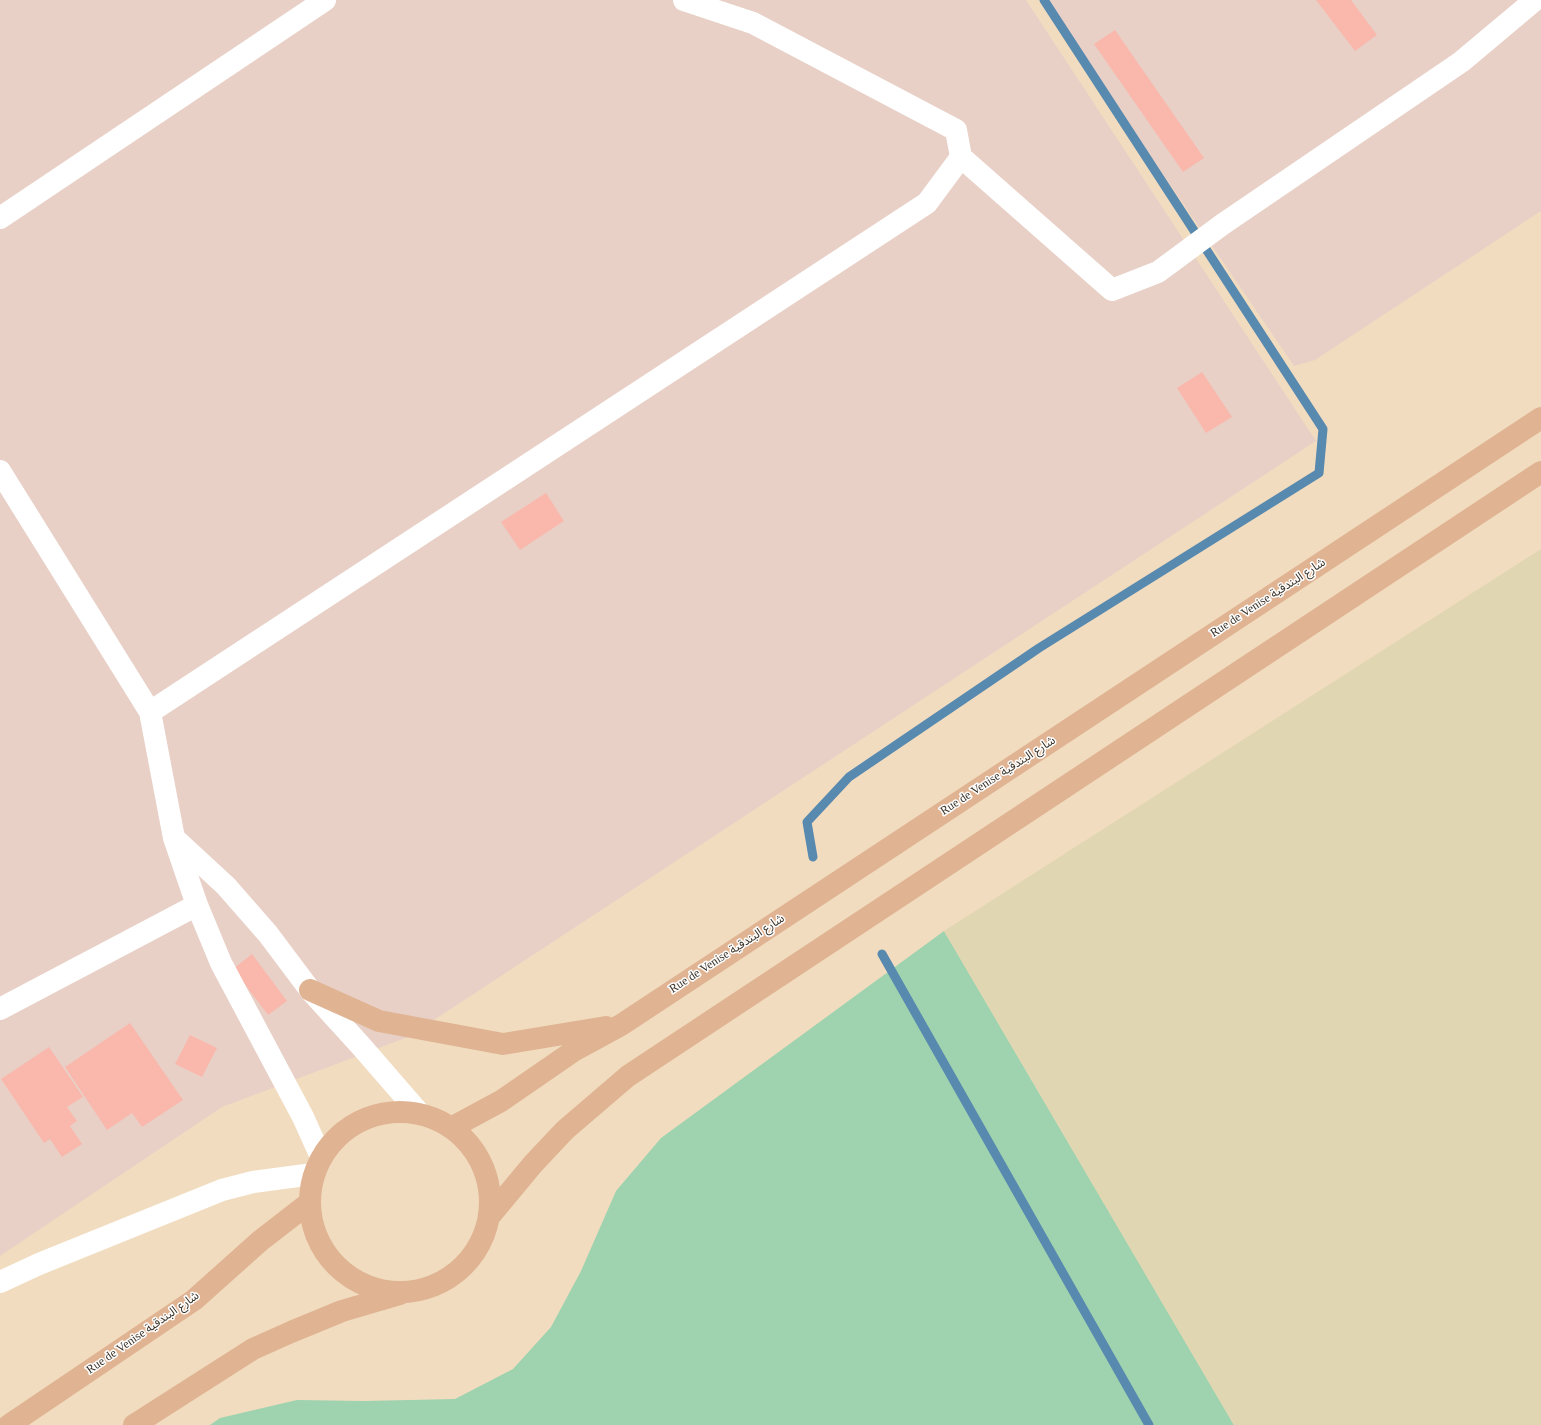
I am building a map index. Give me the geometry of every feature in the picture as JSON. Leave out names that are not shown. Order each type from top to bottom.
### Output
[{"type":"main road","name":"Rue de Venise شارع البندقية","points":[[451,1128],[501,1101],[575,1050],[621,1024],[1541,418]]},
{"type":"main road","points":[[489,1217],[533,1164],[565,1130],[628,1076],[1541,472]]},
{"type":"main road","points":[[310,990],[379,1021],[503,1044],[621,1024]]},
{"type":"main road","points":[[134,1425],[253,1349],[342,1311],[432,1286],[453,1275],[470,1259],[483,1239],[489,1217],[490,1191],[483,1167],[470,1145],[451,1128],[420,1114],[391,1112],[363,1119],[338,1135],[317,1166],[310,1188],[309,1202],[314,1232],[329,1258],[351,1278],[379,1289],[408,1292]]},
{"type":"main road","name":"Rue de Venise شارع البندقية","points":[[9,1425],[194,1300],[260,1241],[309,1202]]},
{"type":"street","points":[[0,218],[325,0]]},
{"type":"street","points":[[684,0],[753,24],[956,130],[961,157],[1112,290],[1158,272],[1223,224],[1461,62],[1535,0]]},
{"type":"street","points":[[150,712],[927,203],[961,157]]},
{"type":"street","points":[[0,472],[150,712],[174,838],[197,905],[222,963],[303,1117],[317,1166],[222,1190],[39,1264],[0,1282]]},
{"type":"street","points":[[174,838],[226,886],[268,934],[310,990],[420,1114]]},
{"type":"street","points":[[0,1009],[197,905]]},
{"type":"shaded area","points":[[0,0],[1026,0],[1316,441],[408,1037],[222,1107],[0,1256]]},
{"type":"shaded area","points":[[1044,0],[1541,0],[1541,211],[1315,360],[1294,366]]},
{"type":"green space","points":[[944,931],[1234,1425],[210,1425],[220,1418],[297,1400],[364,1401],[455,1399],[513,1369],[551,1327],[581,1271],[616,1191],[661,1138]]},
{"type":"sand","points":[[1541,549],[1541,1425],[1234,1425],[944,931]]},
{"type":"building","points":[[1316,0],[1351,0],[1377,35],[1355,51]]},
{"type":"building","points":[[1115,30],[1204,158],[1183,172],[1094,44]]},
{"type":"building","points":[[1202,372],[1232,417],[1206,433],[1177,388]]},
{"type":"building","points":[[546,493],[564,521],[520,550],[501,522]]},
{"type":"building","points":[[252,954],[287,1001],[268,1015],[233,969]]},
{"type":"building","points":[[130,1023],[183,1100],[142,1127],[132,1113],[107,1130],[65,1067]]},
{"type":"building","points":[[190,1035],[217,1048],[202,1077],[175,1064]]},
{"type":"building","points":[[49,1047],[83,1097],[67,1107],[77,1121],[70,1126],[82,1144],[62,1157],[50,1139],[44,1143],[1,1079]]},
{"type":"waterway","points":[[813,857],[807,822],[849,777],[1039,648],[1319,473],[1323,429],[1044,0]]},
{"type":"waterway","points":[[882,954],[1149,1425]]}]
